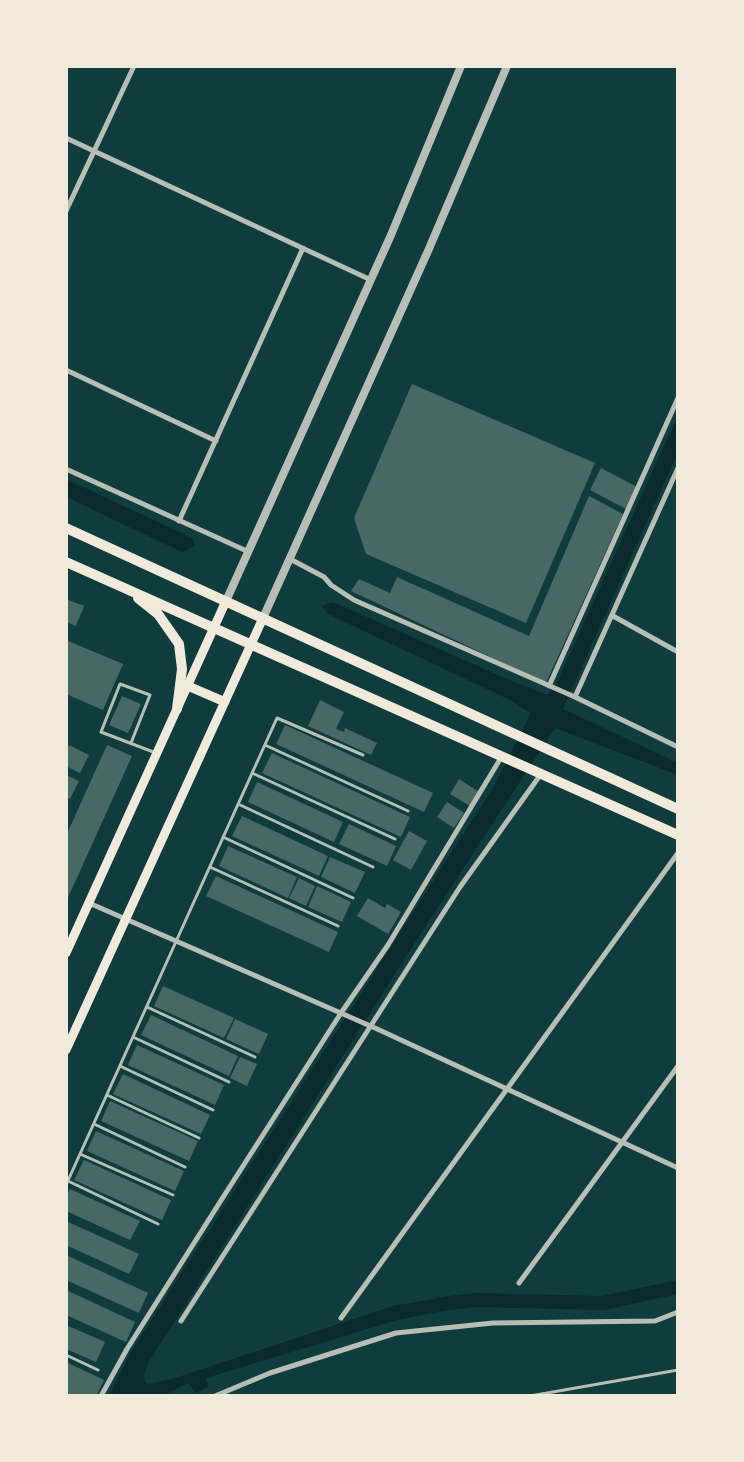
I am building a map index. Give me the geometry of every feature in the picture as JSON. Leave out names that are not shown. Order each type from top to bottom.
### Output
[{"type":"highway","points":[[66,528],[678,809]]},
{"type":"highway","points":[[66,562],[678,835]]},
{"type":"highway","points":[[126,588],[158,614],[179,644],[182,669],[177,709]]},
{"type":"main road","points":[[66,954],[226,601]]},
{"type":"main road","points":[[66,1050],[263,618]]},
{"type":"main road","points":[[188,686],[225,702]]},
{"type":"street","points":[[66,211],[134,66]]},
{"type":"street","points":[[226,601],[371,280],[427,151],[461,66]]},
{"type":"street","points":[[263,618],[420,269],[507,66]]},
{"type":"street","points":[[66,138],[371,280]]},
{"type":"street","points":[[179,521],[304,248]]},
{"type":"street","points":[[66,370],[216,441]]},
{"type":"street","points":[[552,687],[678,398]]},
{"type":"street","points":[[573,696],[613,616],[678,468]]},
{"type":"street","points":[[66,469],[249,552]]},
{"type":"street","points":[[290,559],[324,577],[331,585],[354,600],[573,696],[678,747]]},
{"type":"street","points":[[613,616],[678,652]]},
{"type":"street","points":[[101,1396],[127,1349],[388,945],[504,756]]},
{"type":"street","points":[[181,1321],[368,1024],[539,772]]},
{"type":"street","points":[[341,1318],[678,854]]},
{"type":"street","points":[[89,903],[368,1024],[678,1168]]},
{"type":"street","points":[[520,1283],[678,1066]]},
{"type":"street","points":[[215,1396],[270,1372],[341,1348],[396,1333],[493,1323],[655,1321],[678,1312]]},
{"type":"lane","points":[[131,743],[150,695],[120,684],[101,732],[157,753]]},
{"type":"lane","points":[[158,1224],[67,1183],[277,718],[363,754]]},
{"type":"lane","points":[[265,745],[408,811]]},
{"type":"lane","points":[[252,773],[395,839]]},
{"type":"lane","points":[[238,804],[373,867]]},
{"type":"lane","points":[[224,837],[352,898]]},
{"type":"lane","points":[[210,867],[338,926]]},
{"type":"lane","points":[[146,1007],[255,1057]]},
{"type":"lane","points":[[133,1037],[229,1082]]},
{"type":"lane","points":[[120,1066],[213,1110]]},
{"type":"lane","points":[[107,1095],[199,1138]]},
{"type":"lane","points":[[94,1124],[186,1167]]},
{"type":"lane","points":[[80,1154],[173,1195]]},
{"type":"lane","points":[[66,1355],[98,1370]]},
{"type":"lane","points":[[530,1396],[678,1370]]},
{"type":"water","points":[[678,415],[678,452],[563,709],[678,763],[678,775],[555,728],[416,941],[148,1363],[144,1376],[146,1383],[149,1384],[175,1378],[393,1306],[450,1296],[474,1293],[602,1296],[678,1280],[678,1294],[604,1310],[474,1307],[443,1311],[397,1320],[206,1378],[208,1387],[195,1393],[189,1383],[162,1396],[109,1396],[131,1352],[494,786],[531,713],[508,699],[328,614],[322,606],[333,602],[547,695],[554,689]]},
{"type":"water","points":[[66,479],[192,538],[195,546],[182,552],[66,497]]},
{"type":"building","points":[[412,384],[595,463],[526,623],[366,554],[354,518]]},
{"type":"building","points":[[601,468],[637,487],[626,509],[590,490]]},
{"type":"building","points":[[589,496],[623,514],[546,683],[351,591],[359,579],[390,593],[397,577],[529,636]]},
{"type":"building","points":[[66,599],[84,606],[76,626],[66,622]]},
{"type":"building","points":[[66,640],[123,664],[103,710],[66,694]]},
{"type":"building","points":[[122,696],[141,704],[128,733],[109,725]]},
{"type":"building","points":[[320,700],[344,712],[336,729],[344,732],[345,728],[377,743],[371,755],[308,726]]},
{"type":"building","points":[[285,725],[433,793],[424,812],[276,744]]},
{"type":"building","points":[[69,745],[89,755],[80,773],[66,766],[66,751]]},
{"type":"building","points":[[107,745],[132,756],[66,902],[66,836]]},
{"type":"building","points":[[272,753],[410,817],[401,837],[262,773]]},
{"type":"building","points":[[66,775],[79,781],[70,799],[66,797]]},
{"type":"building","points":[[459,779],[479,792],[470,806],[450,794]]},
{"type":"building","points":[[257,782],[343,822],[334,842],[248,802]]},
{"type":"building","points":[[447,802],[464,813],[454,828],[437,817]]},
{"type":"building","points":[[242,816],[328,856],[319,876],[232,836]]},
{"type":"building","points":[[349,824],[396,846],[387,866],[339,844]]},
{"type":"building","points":[[409,831],[427,841],[411,870],[393,860]]},
{"type":"building","points":[[228,846],[297,877],[288,898],[219,866]]},
{"type":"building","points":[[330,857],[365,872],[355,893],[321,877]]},
{"type":"building","points":[[216,876],[338,932],[329,952],[206,896]]},
{"type":"building","points":[[299,878],[315,886],[306,906],[289,898]]},
{"type":"building","points":[[317,886],[351,902],[342,922],[308,907]]},
{"type":"building","points":[[368,898],[385,908],[387,904],[401,912],[388,934],[357,916]]},
{"type":"building","points":[[163,986],[234,1018],[224,1038],[154,1006]]},
{"type":"building","points":[[151,1015],[238,1056],[229,1076],[141,1035]]},
{"type":"building","points":[[235,1019],[268,1034],[259,1054],[226,1039]]},
{"type":"building","points":[[137,1045],[224,1085],[215,1105],[128,1065]]},
{"type":"building","points":[[240,1057],[257,1064],[247,1086],[230,1078]]},
{"type":"building","points":[[123,1074],[210,1115],[201,1134],[113,1094]]},
{"type":"building","points":[[110,1101],[198,1141],[189,1161],[101,1121]]},
{"type":"building","points":[[96,1131],[184,1171],[175,1191],[87,1151]]},
{"type":"building","points":[[84,1160],[171,1200],[162,1220],[74,1180]]},
{"type":"building","points":[[70,1189],[140,1221],[130,1240],[66,1211],[66,1198]]},
{"type":"building","points":[[66,1221],[139,1254],[129,1274],[66,1245]]},
{"type":"building","points":[[66,1255],[148,1293],[139,1313],[66,1280]]},
{"type":"building","points":[[66,1290],[135,1322],[126,1342],[66,1315]]},
{"type":"building","points":[[66,1325],[105,1342],[96,1362],[66,1349]]},
{"type":"building","points":[[66,1362],[104,1380],[96,1396],[66,1396]]}]
